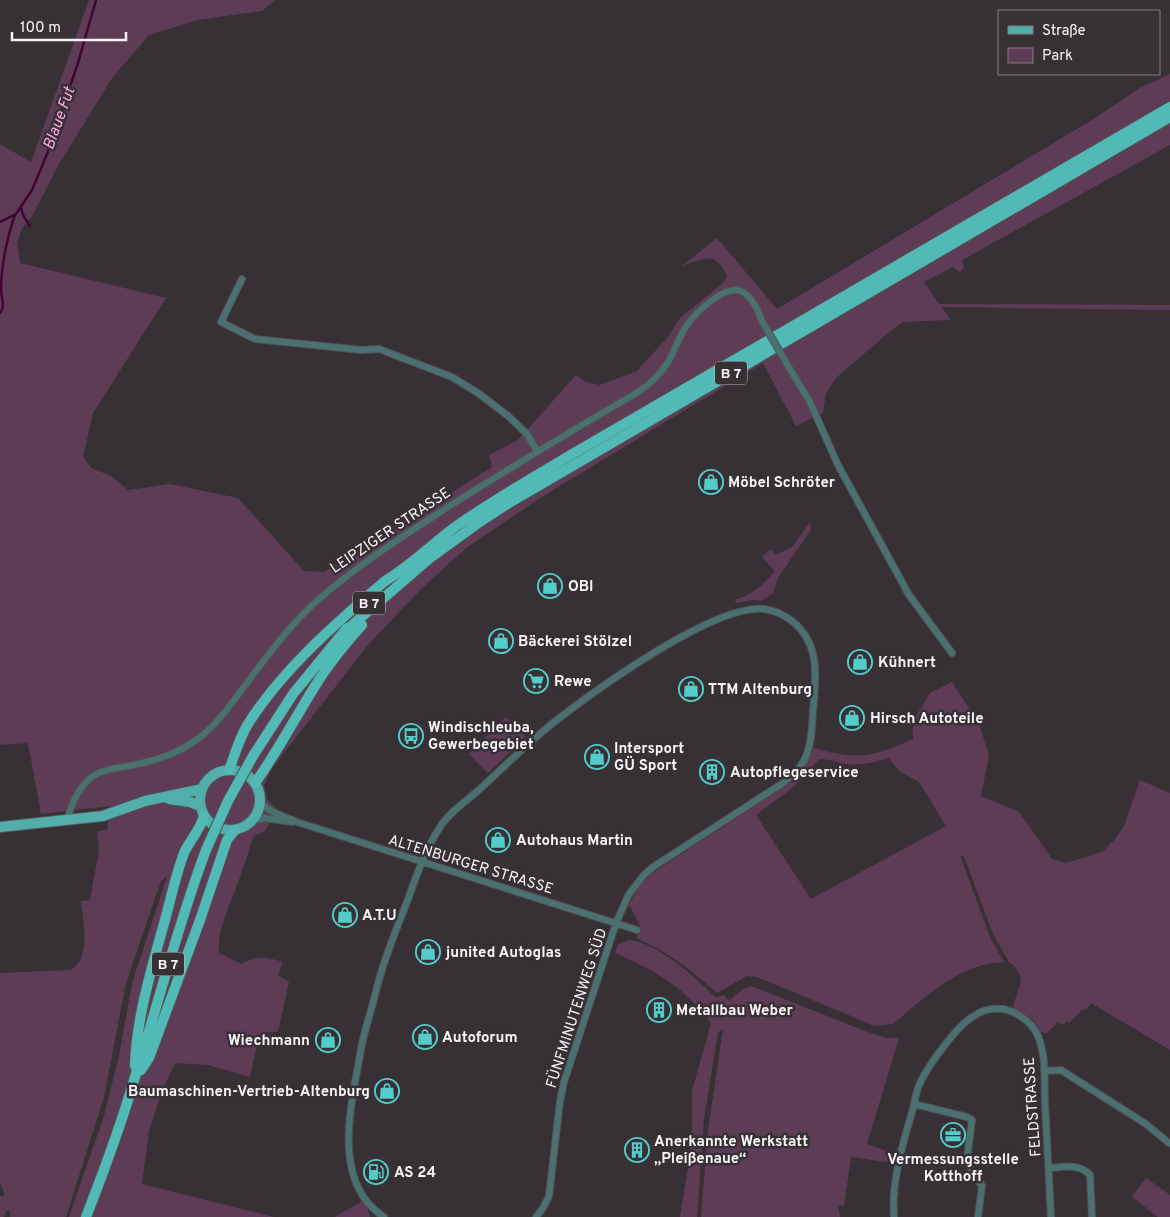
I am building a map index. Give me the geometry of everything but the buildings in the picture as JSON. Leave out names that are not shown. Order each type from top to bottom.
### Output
[{"type":"highway","name":"B 7","points":[[86,1217],[135,1079],[183,915],[206,850],[228,801],[253,756],[293,694],[350,622],[396,574],[443,536],[514,488],[1170,107]]},
{"type":"highway","name":"B 7","points":[[343,633],[370,612],[430,558],[508,503],[1170,117]]},
{"type":"highway","points":[[230,770],[247,725],[280,682],[336,624],[385,581],[396,574]]},
{"type":"highway","points":[[255,783],[271,760],[318,681],[370,612]]},
{"type":"highway","points":[[135,1079],[135,1049],[150,973],[185,853],[204,816]]},
{"type":"highway","points":[[135,1079],[149,1058],[197,930],[227,840],[234,830]]},
{"type":"main road","points":[[230,770],[241,772],[255,783],[259,792],[258,812],[252,821],[244,827],[234,830],[220,829],[204,816],[200,806],[202,789],[210,777],[216,773],[230,770]]},
{"type":"main road","points":[[0,827],[103,816],[158,798],[202,789]]},
{"type":"main road","points":[[158,798],[186,801],[200,806]]},
{"type":"street","points":[[242,279],[221,322],[256,339],[361,350],[379,349],[452,377],[507,414],[527,434],[537,451]]},
{"type":"street","name":"LEIPZIGER STRASSE","points":[[67,821],[71,805],[87,782],[94,776],[102,772],[161,758],[177,752],[207,731],[228,709],[285,634],[317,600],[347,575],[388,546],[537,451],[638,392],[651,382],[668,362],[688,324],[707,305],[725,292],[737,290],[744,292],[754,304],[810,402],[838,465],[909,595],[952,653]]},
{"type":"street","name":"FÜNFMINUTENWEG SÜD","points":[[422,863],[440,826],[446,819],[556,721],[592,694],[654,653],[685,635],[732,612],[747,609],[763,608],[786,617],[802,630],[807,638],[814,652],[816,666],[810,742],[801,766],[783,783],[654,867],[644,875],[629,894],[616,923],[564,1082],[549,1196],[536,1217]]},
{"type":"street","name":"ALTENBURGER STRASSE","points":[[260,802],[266,809],[297,822],[637,930]]},
{"type":"street","name":"ALTENBURGER STRASSE","points":[[252,821],[264,818],[297,822]]},
{"type":"street","points":[[384,1217],[376,1215],[366,1201],[351,1170],[348,1142],[349,1114],[361,1048],[386,957],[422,863]]},
{"type":"street","name":"FELDSTRASSE","points":[[914,1104],[918,1086],[926,1069],[963,1024],[973,1016],[996,1008],[1009,1010],[1028,1022],[1035,1031],[1040,1043],[1044,1070],[1051,1217]]},
{"type":"street","points":[[1044,1070],[1061,1070],[1146,1124],[1170,1143]]},
{"type":"street","points":[[894,1217],[893,1206],[901,1149],[914,1104],[967,1117],[972,1120],[967,1158],[969,1166],[982,1186],[978,1217]]},
{"type":"street","points":[[1049,1168],[1080,1167],[1090,1175],[1092,1217]]},
{"type":"green space","points":[[89,0],[275,0],[262,11],[197,20],[149,35],[112,78],[59,164],[31,218],[22,228],[17,243],[20,263],[166,298],[93,413],[83,457],[91,468],[111,476],[128,490],[170,484],[238,498],[304,571],[324,572],[492,467],[489,455],[518,440],[576,375],[586,382],[600,385],[637,371],[667,338],[681,317],[723,283],[727,277],[719,263],[709,258],[682,266],[717,238],[777,309],[1095,118],[1140,88],[1170,74],[1170,102],[1001,221],[1170,123],[1170,145],[962,260],[964,268],[960,272],[953,267],[924,282],[939,304],[1170,305],[1170,310],[942,307],[951,320],[903,322],[894,328],[837,377],[826,393],[823,413],[796,426],[763,363],[540,498],[466,548],[420,590],[368,645],[272,768],[264,786],[268,801],[276,808],[266,830],[253,837],[221,930],[219,953],[241,964],[252,959],[262,958],[283,962],[278,975],[289,982],[278,1032],[265,1032],[257,1045],[250,1077],[208,1065],[175,1063],[161,1094],[149,1131],[142,1184],[274,1217],[69,1217],[104,1116],[119,1056],[132,983],[167,877],[161,881],[126,983],[104,1097],[66,1217],[10,1217],[10,1211],[6,1211],[4,1217],[0,1217],[0,1196],[5,1196],[0,1182],[0,973],[70,970],[77,965],[84,949],[81,901],[90,900],[99,850],[97,831],[107,830],[110,806],[41,814],[28,743],[0,745],[0,144],[31,162]]},
{"type":"green space","points":[[809,523],[812,528],[778,578],[773,593],[761,601],[752,600],[736,603],[735,600],[748,595],[758,588],[775,571],[762,557],[770,550],[776,555],[793,546]]},
{"type":"green space","points":[[952,682],[979,724],[989,755],[981,796],[1019,812],[1052,859],[1066,863],[1102,852],[1124,826],[1140,780],[1170,793],[1170,1050],[1091,1003],[1087,1009],[1082,1010],[1069,1023],[1067,1021],[1063,1025],[1058,1022],[1047,1033],[1041,1032],[1033,1020],[1014,1009],[1013,1006],[1021,977],[1015,967],[1009,962],[993,934],[964,857],[960,855],[990,937],[1004,962],[987,964],[958,975],[944,983],[893,1024],[875,1026],[757,977],[747,976],[717,993],[679,962],[636,938],[640,926],[631,908],[628,906],[638,888],[651,874],[793,781],[802,770],[814,748],[842,754],[864,755],[886,750],[913,739],[913,721],[930,693]],"holes":[[[889,758],[899,771],[919,782],[946,826],[811,899],[756,815],[795,786],[819,759],[857,764]]]},
{"type":"green space","points":[[506,717],[526,737],[487,772],[469,754]]},
{"type":"green space","points":[[628,940],[639,942],[663,954],[698,981],[716,998],[724,995],[729,1001],[742,990],[751,986],[865,1031],[887,1038],[899,1038],[867,1144],[895,1154],[893,1163],[851,1157],[844,1206],[838,1205],[840,1217],[701,1217],[708,1131],[723,1029],[718,1032],[704,1119],[697,1217],[680,1217],[689,1161],[692,1127],[692,1091],[711,1023],[691,1000],[668,981],[643,966],[615,953],[618,945]]},
{"type":"green space","points":[[1146,1178],[1170,1195],[1170,1217],[1158,1217],[1132,1197]]},
{"type":"green space","points":[[362,1201],[370,1217],[335,1217]]},
{"type":"waterway","name":"Blaue Fut","points":[[0,222],[16,214],[32,190],[47,154],[78,63],[96,0]]},
{"type":"waterway","points":[[21,207],[23,215],[30,226]]},
{"type":"waterway","points":[[0,313],[3,305],[1,290],[3,262],[15,215]]},
{"type":"place","name":"Möbel Schröter","points":[[711,482]]},
{"type":"place","name":"OBI","points":[[550,586]]},
{"type":"place","name":"Bäckerei Stölzel","points":[[501,641]]},
{"type":"place","name":"Kühnert","points":[[860,662]]},
{"type":"place","name":"Rewe","points":[[536,681]]},
{"type":"place","name":"TTM Altenburg","points":[[691,689]]},
{"type":"place","name":"Hirsch Autoteile","points":[[852,718]]},
{"type":"place","name":"Windischleuba, Gewerbegebiet","points":[[411,736]]},
{"type":"place","name":"Intersport GÜ Sport","points":[[597,757]]},
{"type":"place","name":"Autopflegeservice","points":[[712,772]]},
{"type":"place","name":"Autohaus Martin","points":[[498,840]]},
{"type":"place","name":"A.T.U","points":[[345,915]]},
{"type":"place","name":"junited Autoglas","points":[[428,952]]},
{"type":"place","name":"Metallbau Weber","points":[[659,1010]]},
{"type":"place","name":"Autoforum","points":[[425,1037]]},
{"type":"place","name":"Wiechmann","points":[[328,1040]]},
{"type":"place","name":"Baumaschinen-Vertrieb-Altenburg","points":[[387,1091]]},
{"type":"place","name":"Vermessungsstelle Kotthoff","points":[[953,1135]]},
{"type":"place","name":"Anerkannte Werkstatt „Pleißenaue“","points":[[637,1150]]},
{"type":"place","name":"AS 24","points":[[376,1172]]}]
